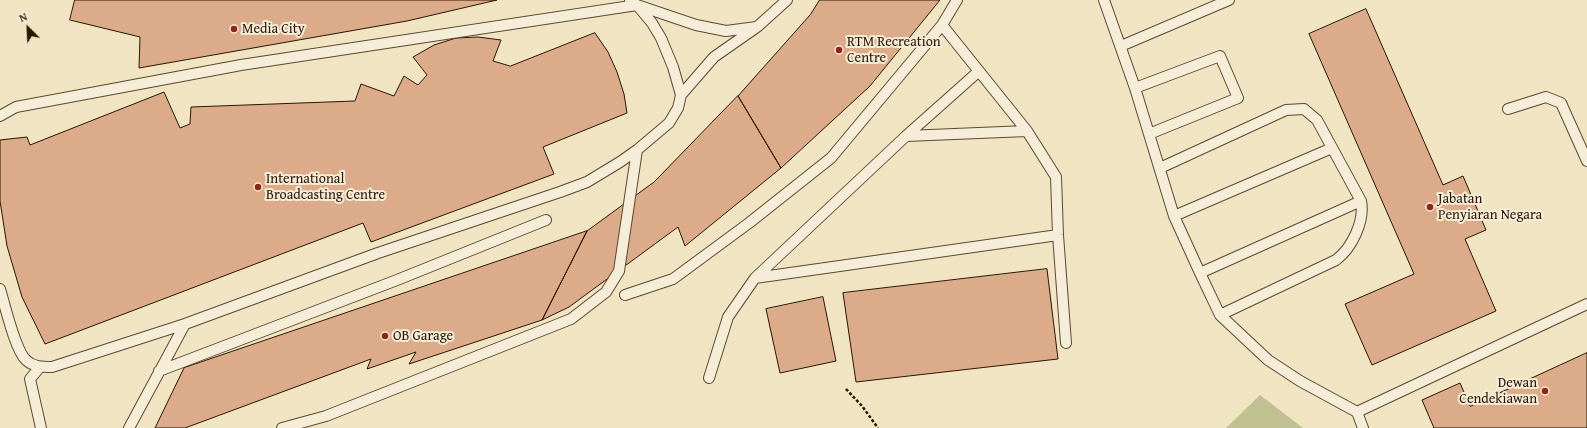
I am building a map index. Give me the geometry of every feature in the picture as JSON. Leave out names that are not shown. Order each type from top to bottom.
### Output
[{"type":"lane","points":[[680,95],[714,57],[757,28],[787,0]]},
{"type":"lane","points":[[625,295],[673,279],[749,223],[831,158],[942,25],[957,0]]},
{"type":"lane","points":[[1104,0],[1135,88],[1174,216],[1220,314],[1268,360],[1300,381],[1357,412],[1363,428]]},
{"type":"lane","points":[[1121,46],[1229,0]]},
{"type":"lane","points":[[0,116],[16,106],[241,65],[633,2],[696,25],[726,31],[757,28]]},
{"type":"lane","points":[[0,289],[18,346],[26,360],[40,367],[52,367],[185,324],[378,253],[587,182],[637,150],[669,123],[678,108],[680,95],[673,67],[661,38],[652,23],[633,2]]},
{"type":"lane","points":[[942,25],[1027,131],[1056,177],[1058,235],[1066,343]]},
{"type":"lane","points":[[1135,88],[1220,56],[1238,98],[1149,134]]},
{"type":"lane","points":[[709,378],[728,318],[755,278],[906,136],[979,71]]},
{"type":"lane","points":[[1508,109],[1546,97],[1561,103],[1587,160]]},
{"type":"lane","points":[[1160,168],[1286,110],[1304,109],[1317,120],[1361,201],[1363,210],[1360,222],[1345,253],[1336,260],[1220,314]]},
{"type":"lane","points":[[906,136],[1027,131]]},
{"type":"lane","points":[[1174,216],[1332,148]]},
{"type":"lane","points":[[282,428],[326,416],[571,319],[606,292],[619,271],[637,150]]},
{"type":"lane","points":[[1200,273],[1361,201]]},
{"type":"lane","points":[[159,371],[390,283],[546,220]]},
{"type":"lane","points":[[755,278],[1058,235]]},
{"type":"lane","points":[[1357,412],[1587,304]]},
{"type":"lane","points":[[129,428],[185,324]]},
{"type":"lane","points":[[40,367],[30,379],[41,428]]},
{"type":"path","points":[[846,390],[862,406],[878,428]]},
{"type":"green space","points":[[1260,395],[1303,428],[1226,428]]},
{"type":"building","name":"Media City","points":[[75,0],[497,0],[407,21],[139,68],[140,37],[70,20]]},
{"type":"building","name":"RTM Recreation Centre","points":[[820,0],[940,0],[870,86],[781,168],[738,96],[810,15]]},
{"type":"building","name":"Jabatan Penyiaran Negara","points":[[1366,9],[1443,185],[1463,176],[1486,230],[1465,239],[1496,311],[1372,365],[1345,304],[1414,274],[1309,34]]},
{"type":"building","name":"International Broadcasting Centre","points":[[595,33],[608,52],[617,72],[624,94],[627,113],[543,147],[554,174],[371,242],[363,223],[45,344],[22,297],[7,246],[0,201],[0,140],[27,137],[30,145],[164,92],[180,128],[190,124],[191,107],[355,101],[361,84],[394,96],[404,76],[418,85],[427,75],[413,57],[434,45],[456,38],[478,37],[501,40],[493,61],[510,66]]},
{"type":"building","points":[[738,96],[781,168],[685,246],[678,227],[569,307],[542,320],[587,231],[654,182]]},
{"type":"building","name":"OB Garage","points":[[587,231],[542,320],[409,364],[416,352],[367,369],[371,359],[185,428],[155,428],[184,368]]},
{"type":"building","points":[[1047,269],[1058,359],[856,382],[843,293]]},
{"type":"building","points":[[823,297],[836,361],[780,373],[766,309]]},
{"type":"building","name":"Dewan Cendekiawan","points":[[1587,353],[1587,428],[1434,428],[1422,400],[1460,383],[1470,406]]},
{"type":"place","name":"Media City","points":[[234,29]]},
{"type":"place","name":"RTM Recreation Centre","points":[[839,50]]},
{"type":"place","name":"International Broadcasting Centre","points":[[258,187]]},
{"type":"place","name":"Jabatan Penyiaran Negara","points":[[1430,207]]},
{"type":"place","name":"OB Garage","points":[[385,336]]},
{"type":"place","name":"Dewan Cendekiawan","points":[[1545,391]]}]
